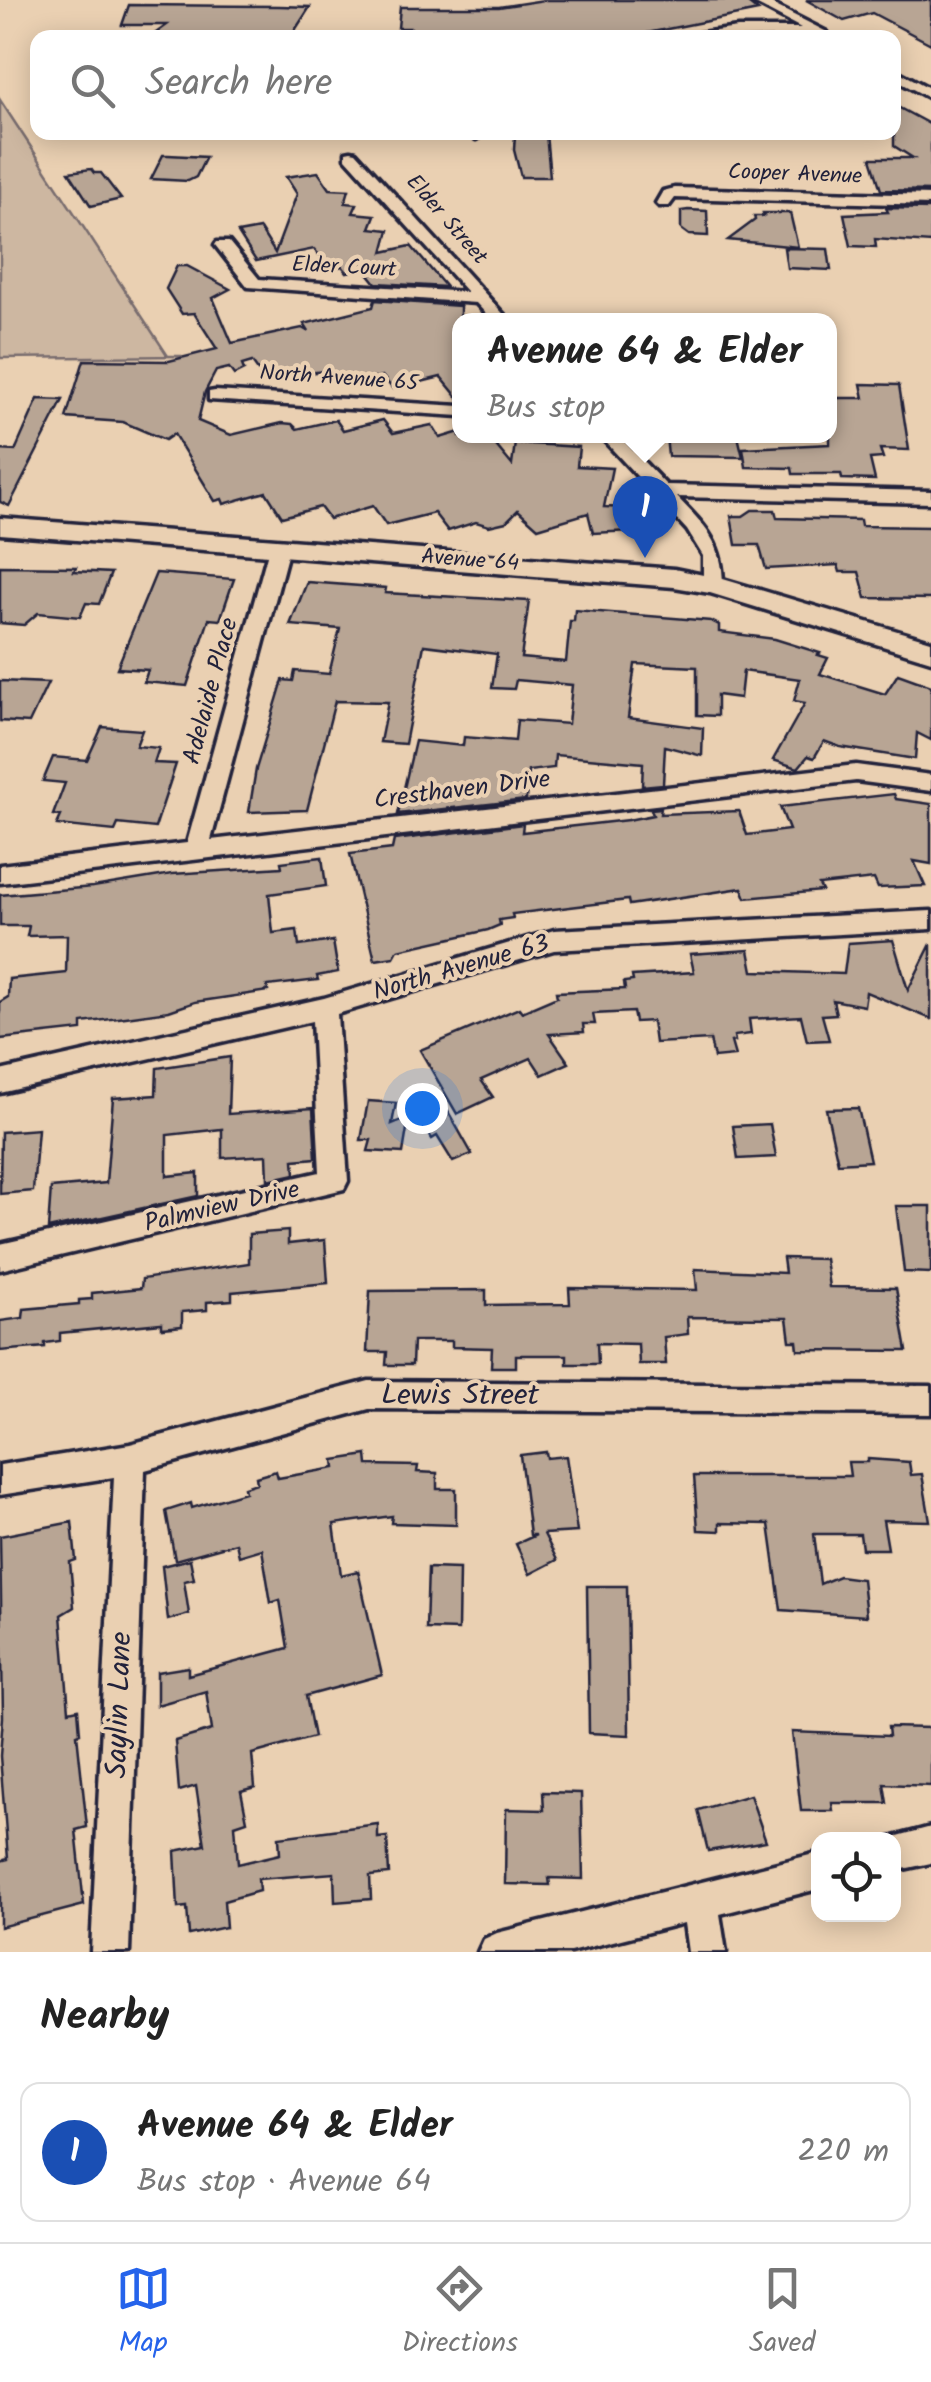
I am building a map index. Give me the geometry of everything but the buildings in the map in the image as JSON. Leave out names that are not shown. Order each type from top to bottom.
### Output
[{"type":"street","points":[[754,0],[815,30]]},
{"type":"street","points":[[901,76],[931,95]]},
{"type":"street","name":"Elder Street","points":[[351,155],[358,158],[495,313]]},
{"type":"street","name":"Cooper Avenue","points":[[664,202],[668,194],[675,193],[931,200]]},
{"type":"street","name":"Elder Court","points":[[223,245],[254,284],[481,298]]},
{"type":"street","name":"North Avenue 65","points":[[215,396],[452,411]]},
{"type":"street","points":[[616,443],[695,527],[713,556],[713,585]]},
{"type":"street","points":[[661,491],[931,496]]},
{"type":"street","name":"Avenue 64","points":[[0,526],[626,572],[713,585],[931,651]]},
{"type":"street","name":"Adelaide Place","points":[[197,849],[279,548]]},
{"type":"street","name":"Cresthaven Drive","points":[[0,874],[856,773],[931,783]]},
{"type":"street","name":"North Avenue 63","points":[[0,1082],[324,1008],[554,940],[931,920]]},
{"type":"street","name":"Palmview Drive","points":[[0,1257],[334,1181],[324,1008]]},
{"type":"street","name":"Lewis Street","points":[[0,1480],[130,1458],[369,1394],[931,1400]]},
{"type":"street","name":"Saylin Lane","points":[[110,1952],[130,1458]]},
{"type":"street","points":[[901,1852],[931,1845]]},
{"type":"street","points":[[497,1952],[698,1898],[811,1873]]},
{"type":"street","points":[[698,1898],[708,1952]]},
{"type":"shaded area","points":[[0,100],[168,356],[182,356],[0,358]]},
{"type":"place","name":"Avenue 64 & Elder","points":[[645,558]]}]
